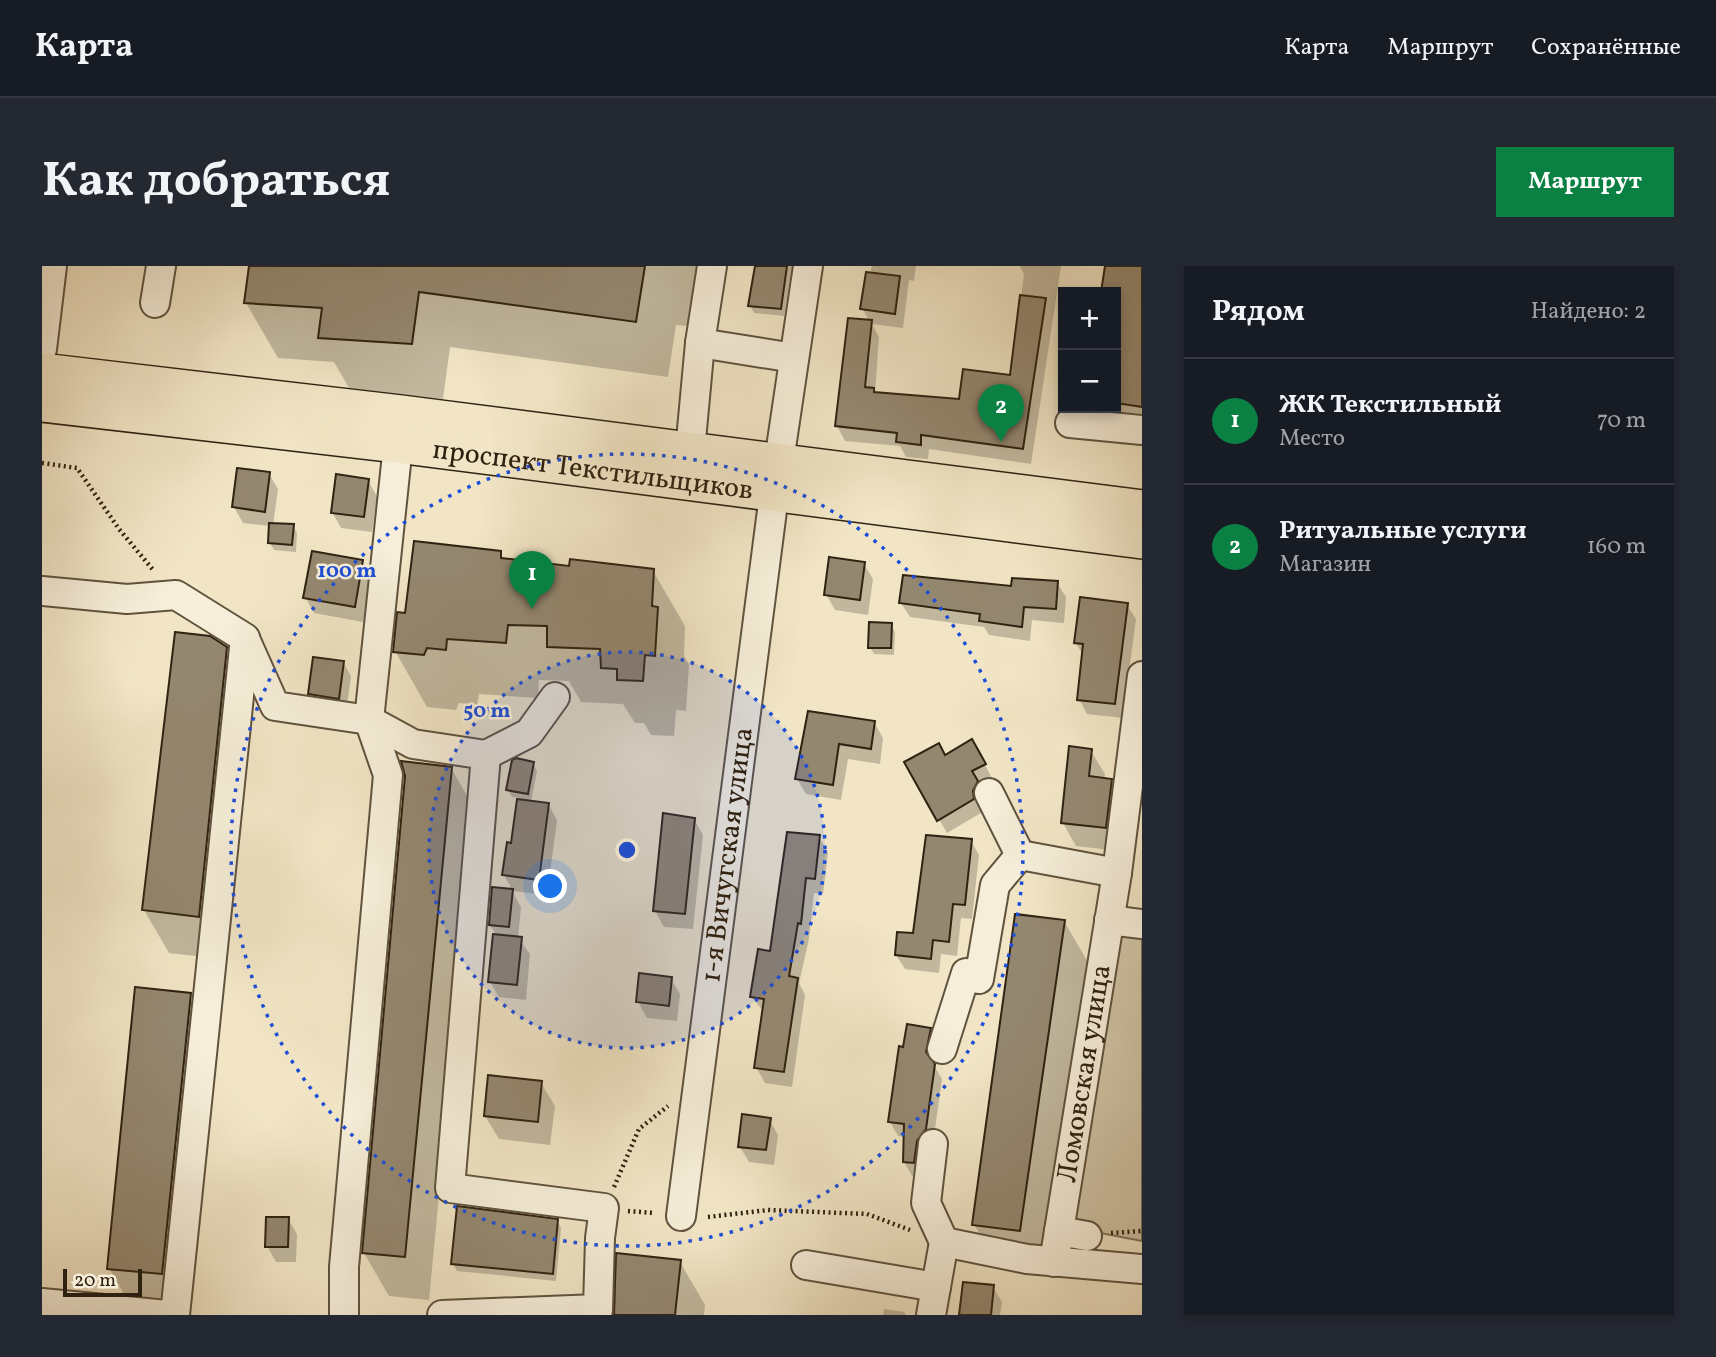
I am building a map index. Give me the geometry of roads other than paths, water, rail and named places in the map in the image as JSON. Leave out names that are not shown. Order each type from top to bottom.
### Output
[{"type":"main road","name":"проспект Текстильщиков","points":[[42,371],[401,413],[690,451],[776,479],[1142,541]]},
{"type":"main road","name":"проспект Текстильщиков","points":[[42,404],[398,445],[1142,508]]},
{"type":"street","points":[[42,349],[52,266]]},
{"type":"street","points":[[155,303],[161,266]]},
{"type":"street","points":[[690,451],[700,343],[712,266]]},
{"type":"street","name":"1-я Вичугская улица","points":[[681,1216],[776,479],[808,266]]},
{"type":"street","points":[[700,343],[794,358]]},
{"type":"street","points":[[1070,422],[1142,430]]},
{"type":"street","points":[[345,1315],[344,1267],[388,775],[369,720],[398,445]]},
{"type":"street","points":[[42,591],[127,598],[176,596],[245,638],[275,706],[369,720],[413,744],[486,755],[529,733],[555,697]]},
{"type":"street","points":[[175,1315],[245,638]]},
{"type":"street","name":"Ломовская улица","points":[[1054,1262],[1117,873],[1142,676]]},
{"type":"street","points":[[442,1315],[598,1312],[600,1238],[604,1208],[450,1188],[486,755]]},
{"type":"street","points":[[989,793],[1020,855]]},
{"type":"street","points":[[1020,855],[1117,873]]},
{"type":"street","points":[[942,1049],[965,973],[979,979],[995,885],[1020,855]]},
{"type":"street","points":[[1109,920],[1142,924]]},
{"type":"street","points":[[931,1315],[944,1242],[926,1203],[933,1144]]},
{"type":"street","points":[[1059,1231],[1087,1236]]},
{"type":"street","points":[[944,1242],[1054,1262],[1142,1269]]},
{"type":"street","points":[[806,1265],[936,1287]]},
{"type":"street","points":[[42,1303],[167,1315]]},
{"type":"place","name":"Ритуальные услуги","points":[[1001,442]]},
{"type":"place","name":"ЖК Текстильный","points":[[532,609]]}]
